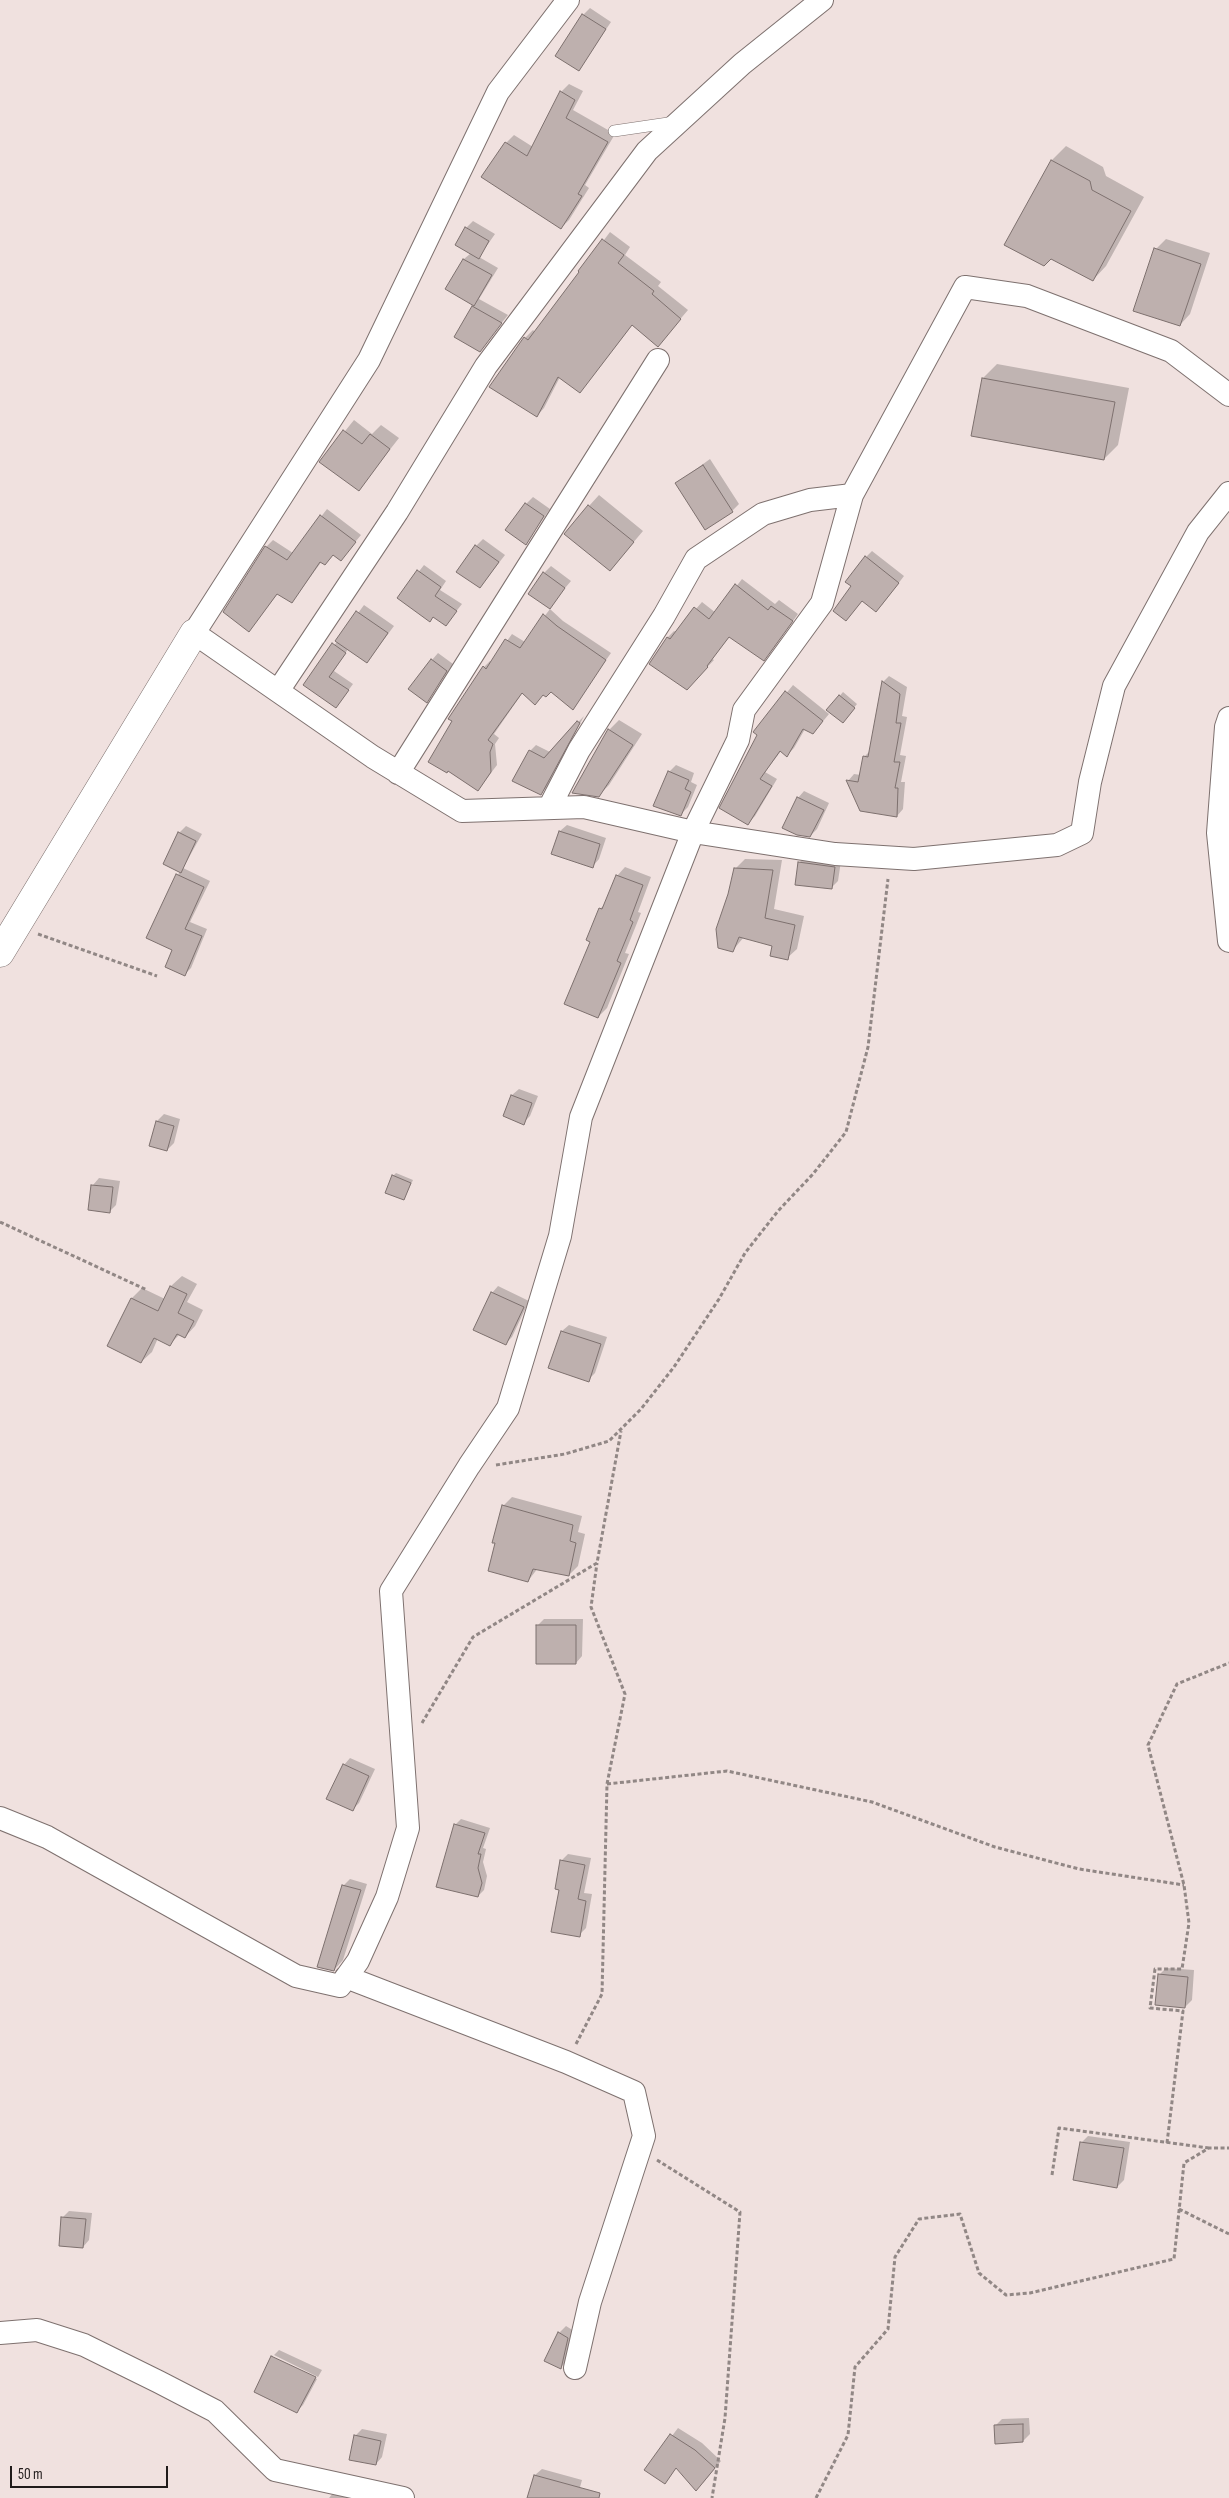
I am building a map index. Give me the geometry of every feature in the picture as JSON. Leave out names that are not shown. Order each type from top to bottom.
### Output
[{"type":"street","points":[[0,954],[194,633],[369,360],[498,92],[568,0]]},
{"type":"street","points":[[278,690],[397,512],[486,366],[647,151],[742,64],[822,0]]},
{"type":"street","points":[[0,1818],[48,1837],[296,1976],[340,1986],[358,1961],[387,1897],[408,1828],[391,1591],[469,1466],[508,1408],[560,1236],[581,1117],[693,832],[738,740],[744,710],[822,604],[852,495],[965,287],[1027,296],[1171,351],[1229,395]]},
{"type":"street","points":[[398,773],[658,360]]},
{"type":"street","points":[[194,633],[398,773],[462,812],[584,807],[693,832],[835,854],[890,858],[914,859],[1057,845],[1082,833],[1090,782],[1114,686],[1198,532],[1229,493]]},
{"type":"street","points":[[549,808],[579,750],[664,616],[696,559],[762,514],[810,500],[852,495]]},
{"type":"street","points":[[1229,718],[1226,727],[1218,834],[1229,941]]},
{"type":"street","points":[[346,1977],[566,2062],[634,2092],[644,2136],[590,2302],[575,2368]]},
{"type":"street","points":[[0,2333],[37,2330],[84,2345],[159,2382],[215,2411],[275,2470],[403,2498]]},
{"type":"lane","points":[[614,131],[679,122]]},
{"type":"path","points":[[469,1466],[482,1468],[565,1454],[609,1441],[642,1409],[674,1367],[719,1299],[745,1253],[778,1211],[813,1174],[846,1132],[868,1047],[890,858]]},
{"type":"path","points":[[17,926],[158,976]]},
{"type":"path","points":[[0,1222],[147,1290]]},
{"type":"path","points":[[566,2062],[602,1994],[607,1784],[624,1694],[591,1608],[597,1563],[621,1429]]},
{"type":"path","points":[[403,1756],[473,1636],[597,1563]]},
{"type":"path","points":[[1167,2143],[1183,2011],[1150,2008],[1155,1968],[1182,1969],[1189,1923],[1184,1885],[1148,1745],[1177,1684],[1229,1663]]},
{"type":"path","points":[[607,1784],[727,1771],[872,1802],[995,1847],[1079,1869],[1184,1885]]},
{"type":"path","points":[[1052,2175],[1059,2128],[1209,2148],[1229,2148]]},
{"type":"path","points":[[816,2498],[848,2435],[855,2367],[888,2329],[895,2257],[919,2219],[960,2214],[979,2273],[1006,2295],[1030,2293],[1174,2259],[1184,2163],[1209,2148]]},
{"type":"path","points":[[640,2149],[740,2212],[725,2418],[712,2498]]},
{"type":"path","points":[[1179,2209],[1229,2234]]},
{"type":"building","points":[[582,14],[606,29],[579,71],[555,56]]},
{"type":"building","points":[[560,91],[575,100],[566,118],[608,142],[578,194],[582,196],[561,229],[481,177],[505,142],[527,156]]},
{"type":"building","points":[[1051,160],[1090,181],[1092,190],[1131,211],[1093,281],[1051,259],[1044,266],[1004,245]]},
{"type":"building","points":[[465,227],[489,241],[479,259],[455,245]]},
{"type":"building","points":[[602,239],[624,255],[618,263],[654,291],[652,294],[681,319],[658,347],[632,325],[580,393],[558,377],[537,417],[489,387],[524,337],[528,340]]},
{"type":"building","points":[[1154,248],[1201,264],[1180,326],[1133,311]]},
{"type":"building","points":[[463,259],[492,275],[474,306],[445,289]]},
{"type":"building","points":[[472,306],[502,323],[480,352],[454,337]]},
{"type":"building","points":[[982,378],[1115,402],[1104,460],[971,436]]},
{"type":"building","points":[[343,430],[362,444],[370,434],[390,449],[359,491],[319,462]]},
{"type":"building","points":[[703,465],[733,512],[705,530],[675,483]]},
{"type":"building","points":[[525,503],[544,516],[526,545],[505,530]]},
{"type":"building","points":[[588,505],[634,542],[610,571],[564,534]]},
{"type":"building","points":[[320,515],[356,542],[341,561],[333,555],[325,565],[320,562],[292,603],[277,594],[249,632],[223,612],[265,546],[287,560]]},
{"type":"building","points":[[475,545],[499,562],[480,588],[456,572]]},
{"type":"building","points":[[865,556],[899,583],[876,612],[862,601],[846,621],[833,611],[851,586],[845,582]]},
{"type":"building","points":[[417,570],[441,587],[435,596],[457,611],[446,626],[433,617],[430,622],[397,598]]},
{"type":"building","points":[[543,572],[565,588],[550,609],[528,594]]},
{"type":"building","points":[[735,584],[768,610],[771,606],[793,621],[764,661],[729,637],[708,667],[687,690],[649,664],[667,637],[670,639],[694,607],[709,619]]},
{"type":"building","points":[[356,611],[388,633],[367,663],[335,641]]},
{"type":"building","points":[[543,614],[606,660],[573,710],[551,692],[546,697],[543,695],[535,705],[522,693],[488,740],[493,744],[490,752],[491,772],[478,791],[448,771],[447,773],[428,762],[452,721],[448,719],[483,666],[486,669],[505,639],[520,648]]},
{"type":"building","points":[[332,643],[346,653],[329,677],[349,690],[336,708],[303,685]]},
{"type":"building","points":[[431,659],[447,671],[427,703],[408,689]]},
{"type":"building","points":[[882,681],[900,694],[896,723],[901,723],[894,762],[900,762],[895,788],[898,788],[897,817],[860,811],[846,780],[858,782],[863,756],[868,757]]},
{"type":"building","points":[[785,691],[823,721],[813,734],[803,729],[787,757],[780,751],[760,779],[772,786],[748,825],[719,808],[757,735],[753,732]]},
{"type":"building","points":[[839,695],[855,708],[843,723],[826,710]]},
{"type":"building","points":[[577,721],[580,723],[541,795],[512,781],[529,750],[544,758]]},
{"type":"building","points":[[608,729],[633,745],[599,797],[572,793]]},
{"type":"building","points":[[668,771],[689,780],[685,789],[691,792],[681,816],[653,806]]},
{"type":"building","points":[[797,797],[824,810],[810,837],[797,835],[782,828]]},
{"type":"building","points":[[559,831],[600,844],[593,868],[551,854]]},
{"type":"building","points":[[178,832],[196,841],[181,873],[163,864]]},
{"type":"building","points":[[798,862],[835,867],[832,889],[795,885]]},
{"type":"building","points":[[734,868],[773,870],[765,918],[795,925],[788,960],[770,956],[772,946],[739,937],[733,952],[718,948],[716,929],[728,894]]},
{"type":"building","points":[[176,874],[204,887],[185,929],[202,936],[185,976],[165,967],[172,950],[146,938]]},
{"type":"building","points":[[616,875],[643,885],[630,920],[633,922],[617,961],[621,963],[598,1018],[564,1004],[590,942],[586,940],[599,908],[602,909]]},
{"type":"building","points":[[511,1095],[532,1103],[524,1125],[503,1116]]},
{"type":"building","points":[[156,1121],[174,1126],[167,1151],[149,1146]]},
{"type":"building","points":[[392,1175],[411,1183],[404,1200],[385,1193]]},
{"type":"building","points":[[91,1185],[113,1187],[110,1213],[88,1210]]},
{"type":"building","points":[[170,1286],[187,1294],[178,1313],[194,1321],[185,1338],[177,1334],[170,1346],[154,1338],[141,1363],[107,1346],[131,1298],[158,1311]]},
{"type":"building","points":[[491,1292],[524,1307],[506,1345],[473,1330]]},
{"type":"building","points":[[561,1331],[601,1344],[589,1382],[548,1368]]},
{"type":"building","points":[[502,1505],[573,1525],[570,1541],[576,1543],[569,1576],[533,1569],[528,1582],[488,1571],[495,1543],[492,1543]]},
{"type":"building","points":[[536,1625],[576,1625],[576,1664],[536,1664]]},
{"type":"building","points":[[343,1764],[369,1776],[353,1811],[326,1799]]},
{"type":"building","points":[[454,1824],[485,1833],[478,1854],[481,1854],[478,1868],[482,1883],[478,1897],[436,1887]]},
{"type":"building","points":[[560,1860],[585,1865],[578,1899],[586,1901],[580,1937],[551,1932],[559,1890],[555,1889]]},
{"type":"building","points":[[342,1885],[361,1890],[334,1971],[317,1967]]},
{"type":"building","points":[[1158,1974],[1188,1977],[1185,2008],[1155,2005]]},
{"type":"building","points":[[1080,2142],[1124,2148],[1117,2188],[1073,2180]]},
{"type":"building","points":[[61,2217],[86,2219],[83,2248],[59,2246]]},
{"type":"building","points":[[558,2332],[568,2338],[561,2369],[544,2361]]},
{"type":"building","points":[[271,2356],[316,2377],[297,2413],[254,2392]]},
{"type":"building","points":[[1023,2424],[1023,2442],[995,2444],[994,2425]]},
{"type":"building","points":[[670,2434],[695,2450],[715,2468],[696,2491],[676,2468],[665,2484],[644,2470]]},
{"type":"building","points":[[354,2435],[381,2441],[376,2465],[349,2460]]},
{"type":"building","points":[[534,2475],[600,2493],[599,2498],[527,2498]]}]
